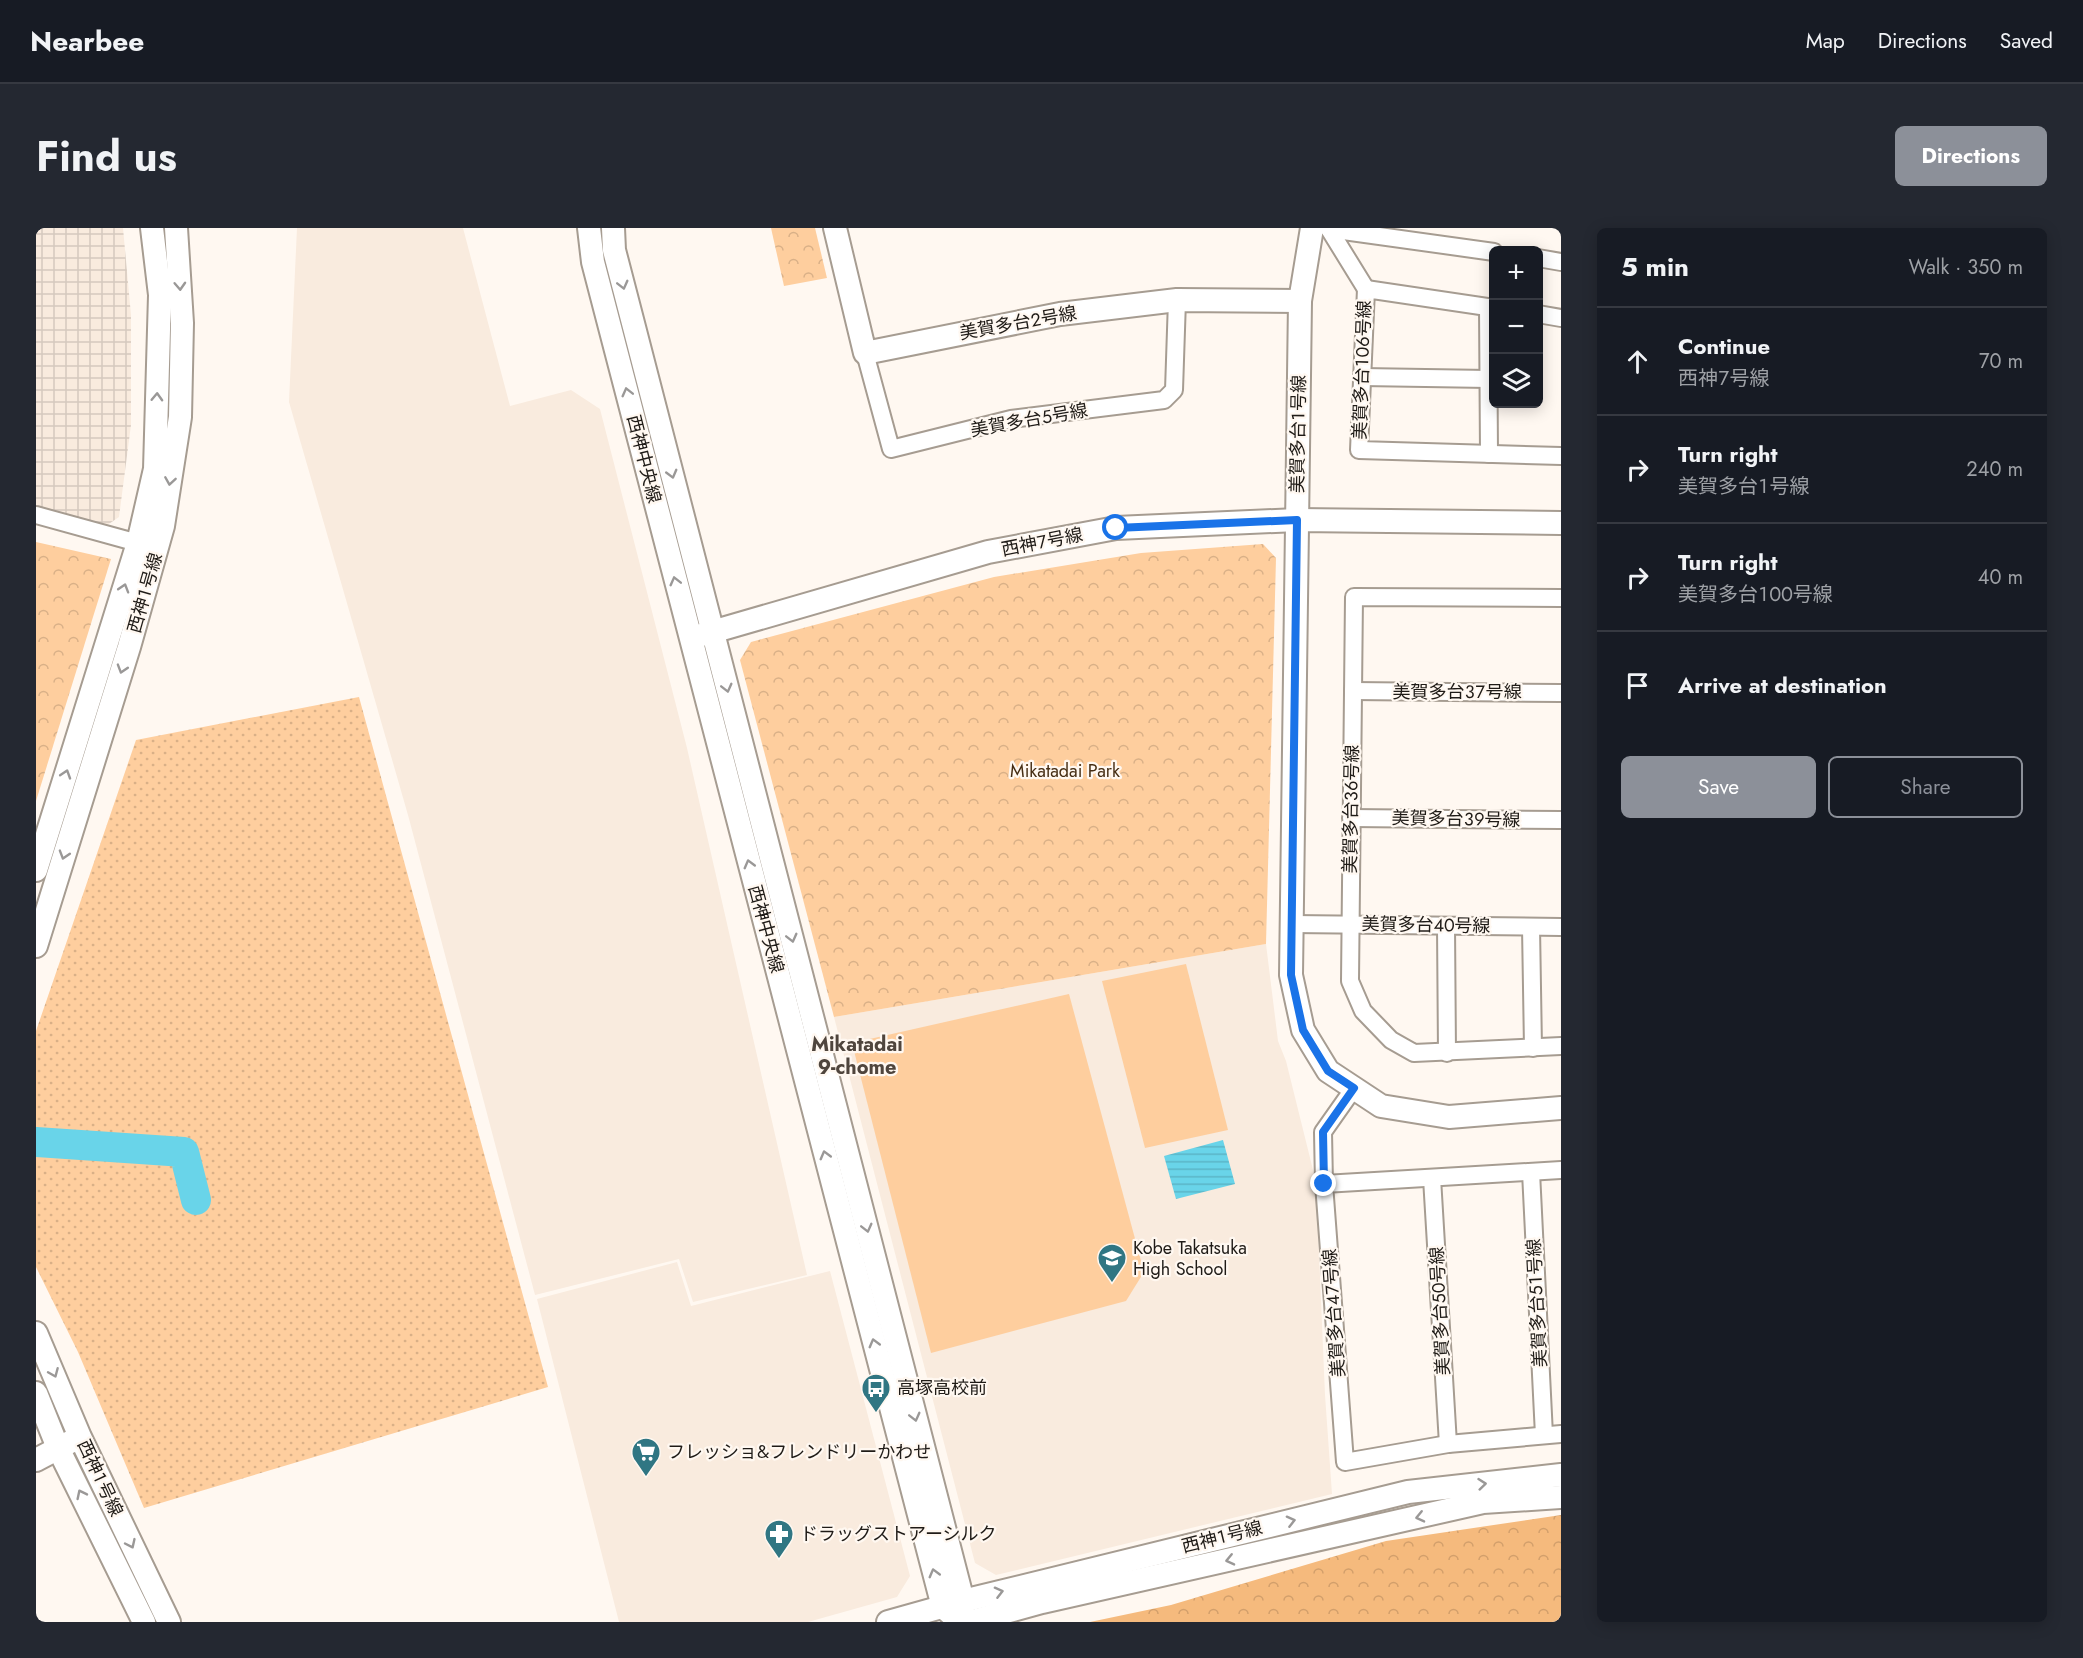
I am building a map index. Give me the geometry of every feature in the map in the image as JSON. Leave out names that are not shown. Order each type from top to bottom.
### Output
[{"type":"street","name":"西神１号線","points":[[36,870],[138,543],[155,469],[160,295],[152,228]]},
{"type":"street","name":"西神１号線","points":[[36,946],[129,647],[163,526],[180,417],[182,323],[176,228]]},
{"type":"street","name":"西神中央線","points":[[589,228],[593,262],[689,638],[959,1615]]},
{"type":"street","name":"西神中央線","points":[[613,228],[617,261],[713,631],[959,1615]]},
{"type":"street","points":[[835,228],[866,353]]},
{"type":"street","points":[[1320,228],[1375,232],[1489,251]]},
{"type":"street","points":[[1320,228],[1366,289]]},
{"type":"street","name":"美賀多台１号線","points":[[1320,228],[1300,301],[1291,975],[1303,1030],[1328,1071],[1381,1106],[1449,1117],[1561,1108]]},
{"type":"street","points":[[1543,259],[1561,262]]},
{"type":"street","name":"美賀多台１０６号線","points":[[1489,307],[1366,289],[1359,450],[1561,456]]},
{"type":"street","name":"美賀多台２号線","points":[[866,353],[1060,314],[1177,300],[1300,301]]},
{"type":"street","name":"美賀多台５号線","points":[[866,353],[891,449],[1011,419],[1164,400],[1174,390],[1177,300]]},
{"type":"street","points":[[1543,315],[1561,318]]},
{"type":"street","points":[[1362,377],[1489,379]]},
{"type":"street","points":[[1489,408],[1489,454]]},
{"type":"street","points":[[36,514],[138,543]]},
{"type":"street","name":"西神７号線","points":[[689,638],[1000,550],[1116,528],[1297,520],[1561,523]]},
{"type":"street","name":"美賀多台３６号線","points":[[1561,598],[1354,597],[1349,924],[1350,981],[1364,1011],[1391,1040],[1414,1053],[1561,1046]]},
{"type":"street","name":"美賀多台３７号線","points":[[1353,691],[1561,693]]},
{"type":"street","name":"美賀多台３９号線","points":[[1351,818],[1561,820]]},
{"type":"street","name":"美賀多台４０号線","points":[[1292,924],[1561,927]]},
{"type":"street","points":[[1446,926],[1447,1053]]},
{"type":"street","points":[[1531,927],[1533,1048]]},
{"type":"street","points":[[1354,1088],[1323,1132],[1324,1184],[1561,1170]]},
{"type":"street","name":"美賀多台５１号線","points":[[1531,1172],[1544,1435]]},
{"type":"street","name":"美賀多台５０号線","points":[[1432,1178],[1448,1444]]},
{"type":"street","name":"美賀多台４７号線","points":[[1324,1184],[1345,1462],[1448,1444],[1561,1434]]},
{"type":"street","name":"西神１号線","points":[[36,1333],[80,1437],[169,1622]]},
{"type":"street","name":"西神１号線","points":[[36,1393],[43,1430],[58,1448],[144,1622]]},
{"type":"street","points":[[43,1430],[71,1414]]},
{"type":"street","points":[[36,1460],[80,1437]]},
{"type":"street","name":"西神１号線","points":[[959,1615],[1408,1492],[1561,1475]]},
{"type":"street","name":"西神１号線","points":[[888,1622],[959,1615],[1042,1602],[1483,1502],[1561,1497]]},
{"type":"shaded area","points":[[36,228],[123,228],[131,315],[131,425],[119,517],[103,528],[36,512]]},
{"type":"shaded area","points":[[297,228],[463,228],[510,406],[571,390],[600,409],[687,748],[807,1275],[693,1302],[679,1259],[535,1295],[408,815],[289,402]]},
{"type":"shaded area","name":"Kobe Takatsuka High School","points":[[1266,944],[1278,1041],[1286,1061],[1316,1182],[1325,1395],[1332,1494],[996,1575],[975,1563],[834,1017]]},
{"type":"shaded area","points":[[677,1262],[691,1306],[830,1271],[910,1576],[897,1597],[808,1622],[619,1622],[537,1299]]},
{"type":"green space","points":[[771,228],[815,228],[827,278],[784,286]]},
{"type":"green space","points":[[36,542],[111,559],[36,801]]},
{"type":"green space","name":"Mikatadai Park","points":[[1263,544],[1276,558],[1266,944],[834,1017],[740,660],[751,642],[994,577],[1141,553]]},
{"type":"green space","points":[[359,697],[548,1387],[144,1508],[78,1352],[36,1267],[36,1031],[136,740]]},
{"type":"green space","points":[[1186,964],[1228,1130],[1145,1148],[1102,981]]},
{"type":"green space","points":[[1069,994],[1144,1272],[1126,1301],[931,1353],[852,1043]]},
{"type":"green space","points":[[1561,1515],[1561,1622],[1090,1622],[1171,1605],[1386,1541]]},
{"type":"water","points":[[1223,1140],[1235,1184],[1176,1199],[1164,1156]]},
{"type":"waterway","points":[[36,1142],[184,1152],[196,1200]]},
{"type":"place","name":"Kobe Takatsuka High School","points":[[1112,1284]]},
{"type":"place","name":"高塚高校前","points":[[876,1414]]},
{"type":"place","name":"フレッショ&フレンドリーかわせ","points":[[646,1478]]},
{"type":"place","name":"ドラッグストアーシルク","points":[[779,1560]]},
{"type":"district","name":"Mikatadai 9-chome","points":[[857,1056]]},
{"type":"route","points":[[1116,528],[1297,520],[1291,975],[1303,1030],[1328,1071],[1354,1088],[1323,1132],[1324,1184]]}]
